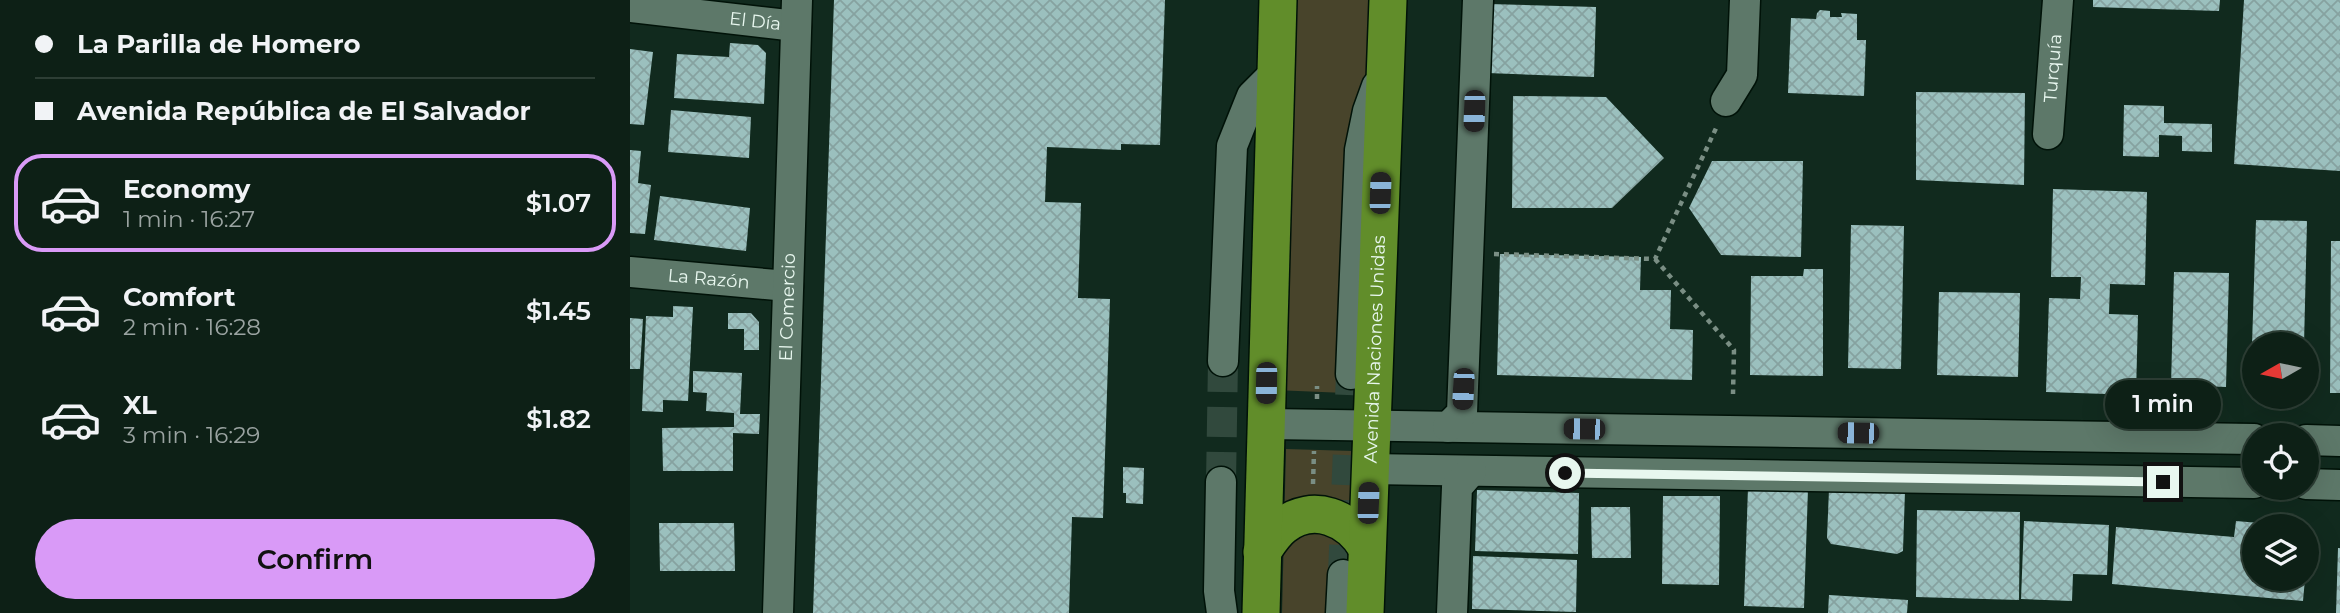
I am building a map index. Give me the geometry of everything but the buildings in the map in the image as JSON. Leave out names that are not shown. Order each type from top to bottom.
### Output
[{"type":"main road","name":"Avenida Naciones Unidas","points":[[1365,613],[1388,0]]},
{"type":"main road","points":[[1261,613],[1277,2]]},
{"type":"main road","points":[[1262,552],[1283,526],[1296,518],[1321,514],[1342,520],[1353,528],[1367,548]]},
{"type":"street","points":[[1448,427],[1462,413],[1478,0]]},
{"type":"street","points":[[1724,109],[1742,75],[1745,0]]},
{"type":"street","name":"Turquía","points":[[2048,134],[2058,0]]},
{"type":"street","name":"El Día","points":[[630,7],[796,13]]},
{"type":"street","name":"El Comercio","points":[[778,613],[796,13]]},
{"type":"street","points":[[1351,374],[1360,149],[1368,111],[1385,63]]},
{"type":"street","points":[[1223,361],[1232,146],[1252,96],[1276,72]]},
{"type":"street","name":"La Razón","points":[[630,272],[788,286]]},
{"type":"street","points":[[1266,424],[2242,439]]},
{"type":"street","points":[[2319,440],[2340,441]]},
{"type":"street","points":[[1369,470],[2242,483]]},
{"type":"street","points":[[1452,613],[1457,487],[1471,471]]},
{"type":"street","points":[[1221,482],[1219,591],[1222,613]]},
{"type":"street","points":[[2319,484],[2340,485]]},
{"type":"street","points":[[1341,613],[1343,575]]},
{"type":"path","points":[[1655,259],[1724,109]]},
{"type":"path","points":[[1490,254],[1655,259],[1734,350],[1733,394]]},
{"type":"path","points":[[1313,491],[1315,442]]},
{"type":"shaded area","points":[[1289,0],[1388,0],[1369,394],[1274,390]]},
{"type":"shaded area","points":[[1286,449],[1353,451],[1348,613],[1282,613]]},
{"type":"tunnel","points":[[1221,482],[1223,361]]},
{"type":"tunnel","points":[[1343,575],[1351,374]]},
{"type":"route","points":[[1565,473],[2163,482]]}]
